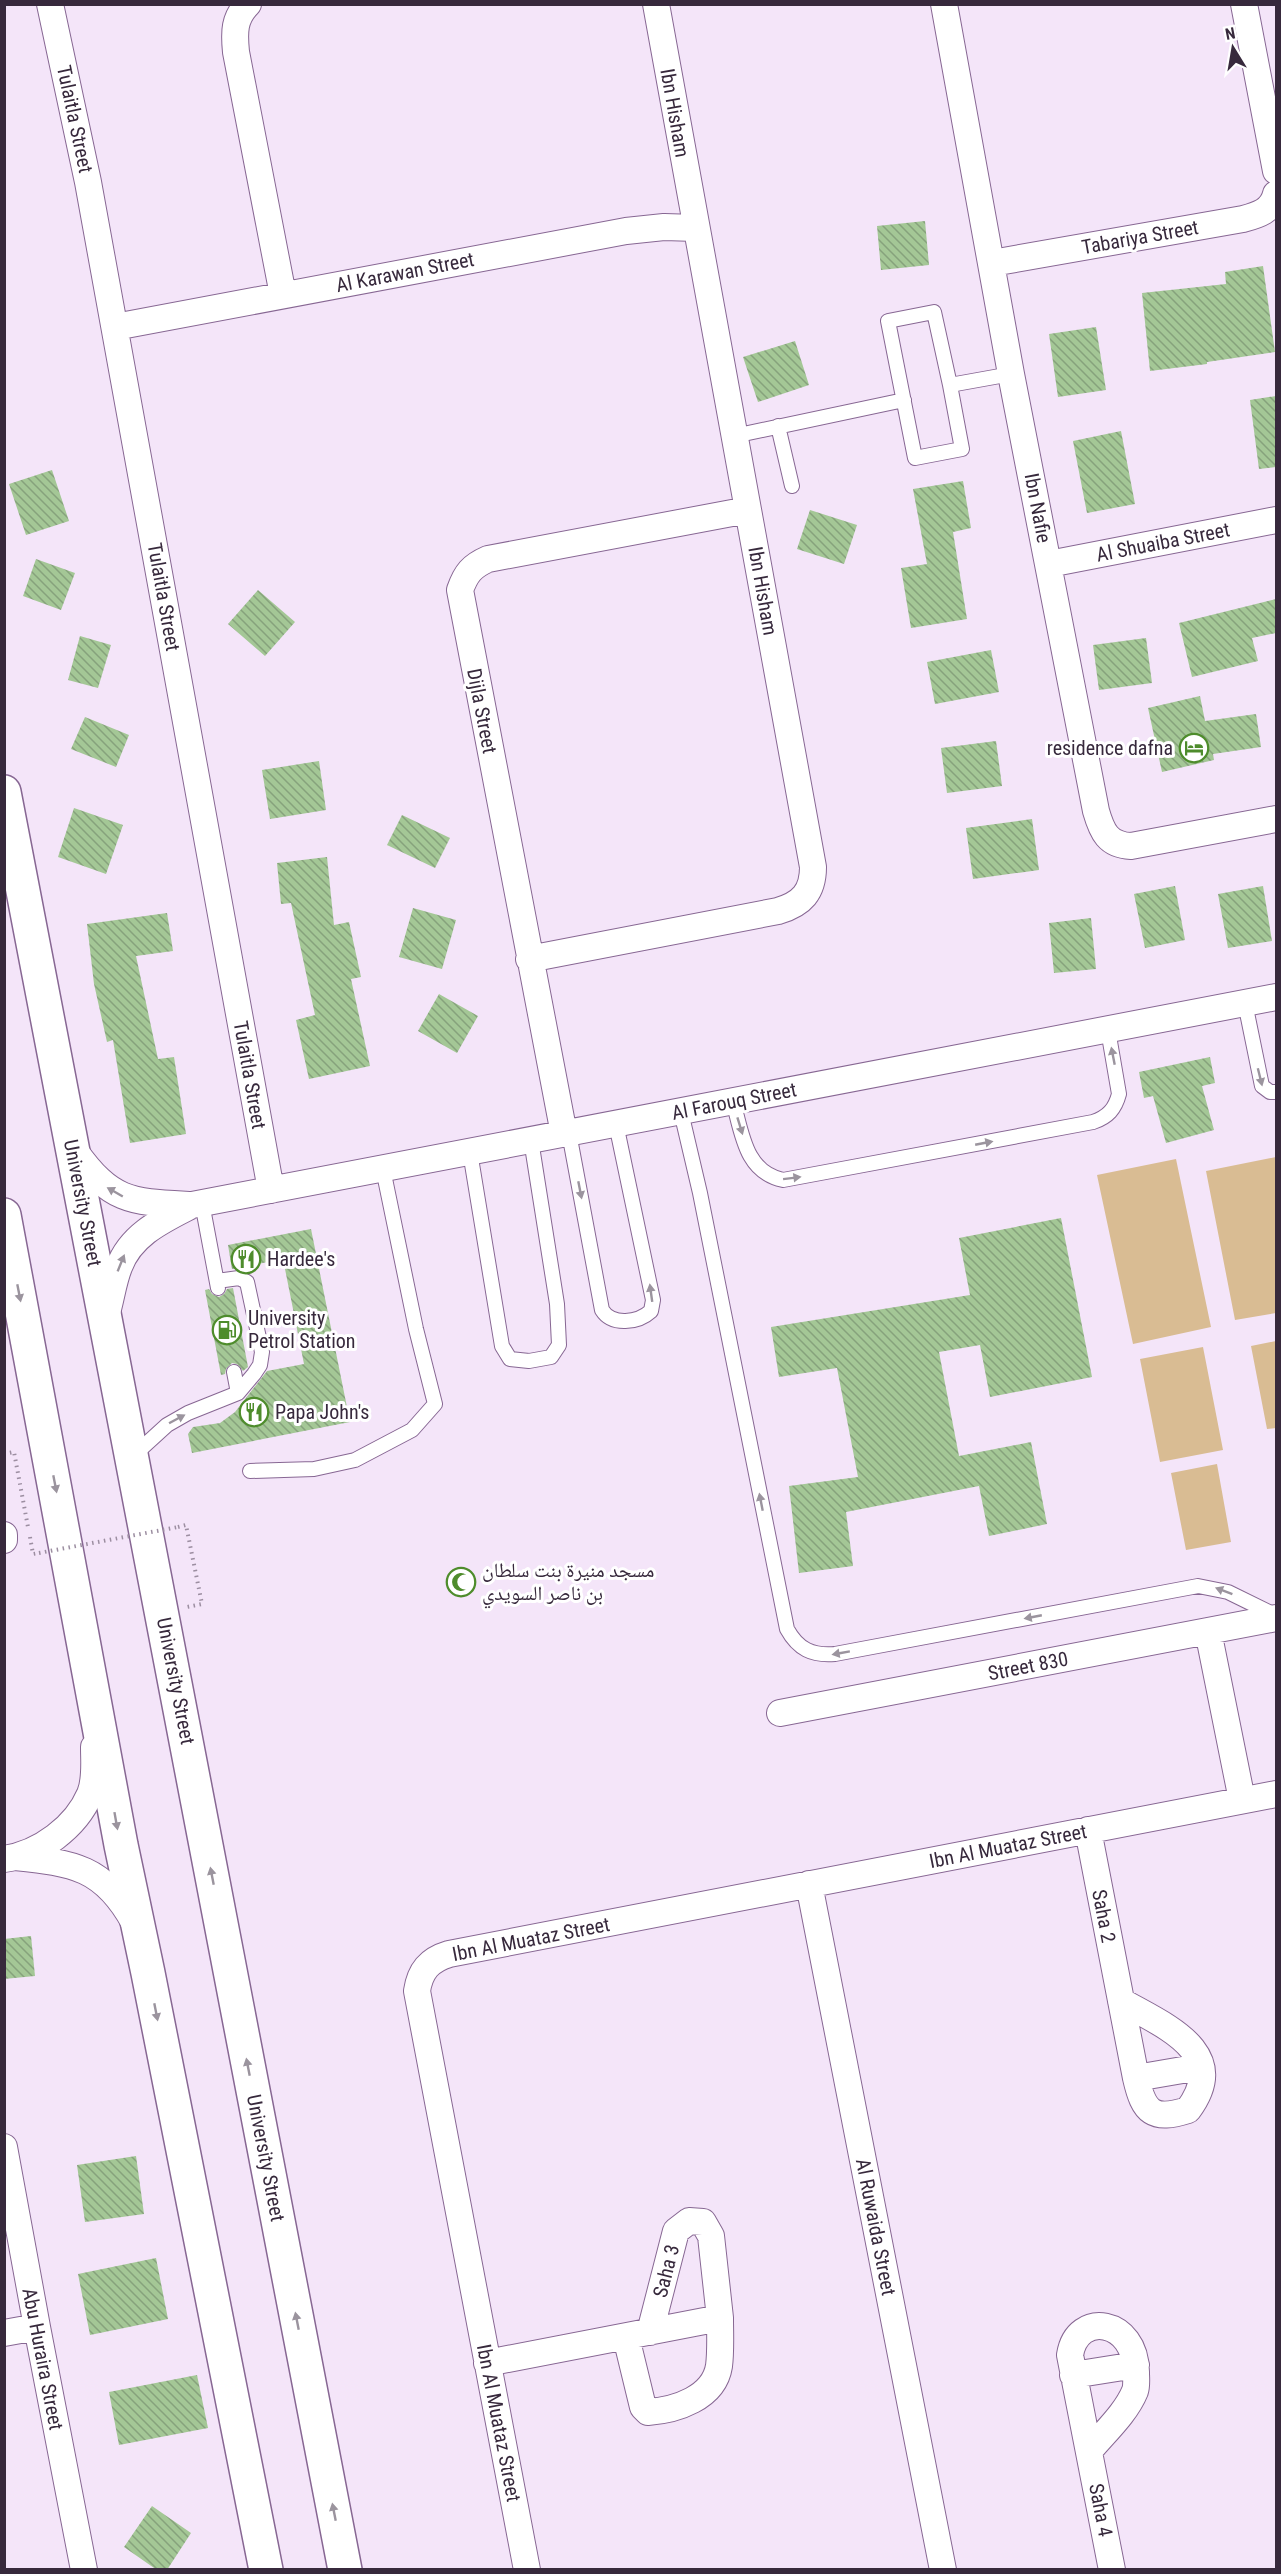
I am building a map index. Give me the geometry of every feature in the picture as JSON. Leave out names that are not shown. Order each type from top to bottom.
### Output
[{"type":"main road","name":"University Street","points":[[4,792],[345,2570]]},
{"type":"main road","points":[[4,1215],[121,1845],[266,2570]]},
{"type":"street","name":"Tulaitla Street","points":[[50,4],[88,182],[271,1190]]},
{"type":"street","points":[[248,4],[239,13],[234,29],[236,52],[282,295]]},
{"type":"street","name":"Ibn Hisham","points":[[529,959],[778,911],[792,907],[810,891],[813,867],[656,4]]},
{"type":"street","name":"Ibn Nafie","points":[[944,4],[1011,374],[1096,811],[1106,837],[1115,844],[1131,846],[1276,819]]},
{"type":"street","points":[[1244,4],[1276,171]]},
{"type":"street","name":"Tabariya Street","points":[[992,263],[1243,219],[1263,213],[1274,201],[1276,194]]},
{"type":"street","name":"Al Karawan Street","points":[[115,327],[627,231],[664,227],[696,228]]},
{"type":"street","name":"Dijla Street","points":[[567,1133],[529,959],[460,590],[465,576],[474,566],[488,559],[748,510]]},
{"type":"street","name":"Al Shuaiba Street","points":[[1049,564],[1276,520]]},
{"type":"street","name":"Al Farouq Street","points":[[73,1149],[91,1174],[116,1194],[140,1202],[197,1204],[1276,998]]},
{"type":"street","name":"Al Farouq Street","points":[[105,1319],[119,1266],[127,1250],[154,1225],[197,1204]]},
{"type":"street","points":[[4,1535],[4,1540]]},
{"type":"street","name":"Street 830","points":[[780,1713],[1276,1617]]},
{"type":"street","points":[[1208,1631],[1242,1800]]},
{"type":"street","points":[[10,1858],[38,1848],[63,1830],[79,1813],[91,1792],[94,1775],[96,1704]]},
{"type":"street","name":"Ibn Al Muataz Street","points":[[527,2570],[417,1991],[419,1976],[427,1965],[449,1954],[1276,1794]]},
{"type":"street","name":"Saha 2","points":[[1088,1830],[1136,2078],[1145,2106],[1161,2115],[1188,2110],[1194,2103],[1202,2079],[1200,2067]]},
{"type":"street","points":[[10,1858],[64,1863],[90,1872],[123,1904],[133,1920],[140,1937],[148,1973]]},
{"type":"street","name":"Al Ruwaida Street","points":[[809,1884],[942,2570]]},
{"type":"street","points":[[1121,2001],[1180,2036],[1196,2052],[1200,2067],[1136,2078]]},
{"type":"street","name":"Abu Huraira Street","points":[[4,2147],[84,2570]]},
{"type":"street","name":"Saha 3","points":[[626,2337],[643,2407],[648,2412],[659,2411],[696,2398],[709,2389],[719,2367],[720,2318],[711,2236],[703,2222],[689,2221],[676,2231],[650,2332]]},
{"type":"street","name":"Saha 3","points":[[487,2362],[720,2318]]},
{"type":"street","points":[[4,2333],[37,2326]]},
{"type":"street","name":"Saha 4","points":[[1090,2450],[1128,2404],[1136,2388],[1136,2365],[1131,2348],[1125,2336],[1116,2329],[1107,2327],[1086,2330],[1071,2345],[1070,2355],[1112,2570]]},
{"type":"street","points":[[1073,2375],[1136,2365]]},
{"type":"lane","points":[[934,312],[950,385],[962,447],[960,450],[915,458],[888,324],[891,319],[934,312]]},
{"type":"lane","points":[[950,385],[1011,374]]},
{"type":"lane","points":[[734,436],[904,400]]},
{"type":"lane","points":[[778,426],[792,486]]},
{"type":"lane","points":[[1245,1004],[1262,1086],[1266,1090],[1276,1092]]},
{"type":"lane","points":[[733,1101],[751,1160],[764,1174],[783,1180],[1082,1124],[1103,1119],[1117,1104],[1118,1083],[1108,1030]]},
{"type":"lane","points":[[681,1112],[700,1193],[787,1629],[801,1647],[812,1653],[835,1654],[1198,1586],[1218,1588],[1276,1617]]},
{"type":"lane","points":[[567,1133],[602,1310],[609,1319],[614,1321],[642,1317],[651,1311],[653,1300],[616,1124]]},
{"type":"lane","points":[[470,1152],[502,1346],[510,1359],[529,1361],[551,1357],[560,1345],[557,1304],[531,1140]]},
{"type":"lane","points":[[250,1471],[314,1469],[355,1460],[412,1430],[435,1404],[416,1329],[382,1169]]},
{"type":"lane","points":[[133,1456],[167,1425],[188,1413],[238,1393],[254,1374],[262,1359],[247,1282],[239,1278],[217,1284],[197,1204]]},
{"type":"lane","points":[[234,1372],[238,1393]]},
{"type":"path","points":[[4,1454],[15,1452],[33,1554],[186,1525],[202,1604]]},
{"type":"shaded area","points":[[1276,1157],[1276,1313],[1235,1320],[1206,1171]]},
{"type":"shaded area","points":[[1176,1159],[1211,1327],[1133,1344],[1097,1175]]},
{"type":"shaded area","points":[[1276,1341],[1276,1428],[1267,1429],[1251,1346]]},
{"type":"shaded area","points":[[1203,1347],[1223,1450],[1160,1462],[1140,1359]]},
{"type":"shaded area","points":[[1217,1464],[1231,1542],[1186,1550],[1171,1473]]},
{"type":"building","points":[[925,221],[929,265],[881,270],[877,226]]},
{"type":"building","points":[[1263,266],[1275,352],[1150,371],[1142,293],[1226,284],[1225,272]]},
{"type":"building","points":[[1096,327],[1106,390],[1058,397],[1049,334]]},
{"type":"building","points":[[795,341],[809,385],[758,402],[743,357]]},
{"type":"building","points":[[1276,396],[1276,467],[1259,469],[1250,400]]},
{"type":"building","points":[[1121,431],[1135,504],[1087,513],[1073,441]]},
{"type":"building","points":[[52,470],[69,521],[26,535],[9,484]]},
{"type":"building","points":[[963,481],[971,528],[953,532],[967,619],[911,628],[901,568],[927,564],[913,489]]},
{"type":"building","points":[[810,510],[857,525],[844,564],[797,549]]},
{"type":"building","points":[[36,559],[75,573],[61,610],[23,596]]},
{"type":"building","points":[[258,590],[295,622],[265,656],[228,624]]},
{"type":"building","points":[[1276,599],[1276,633],[1252,638],[1258,661],[1192,677],[1179,623]]},
{"type":"building","points":[[80,636],[111,645],[98,688],[68,680]]},
{"type":"building","points":[[1146,638],[1152,683],[1099,690],[1093,645]]},
{"type":"building","points":[[991,650],[999,692],[935,704],[927,662]]},
{"type":"building","points":[[1200,696],[1205,721],[1256,714],[1261,747],[1213,754],[1214,760],[1162,772],[1148,708]]},
{"type":"building","points":[[85,717],[129,735],[116,767],[71,749]]},
{"type":"building","points":[[996,741],[1002,786],[947,793],[941,748]]},
{"type":"building","points":[[319,761],[326,810],[270,819],[262,770]]},
{"type":"building","points":[[74,808],[123,825],[106,874],[58,857]]},
{"type":"building","points":[[402,815],[450,838],[435,868],[387,845]]},
{"type":"building","points":[[1032,819],[1039,870],[973,879],[966,828]]},
{"type":"building","points":[[327,857],[334,925],[349,922],[361,977],[351,979],[370,1066],[309,1079],[296,1020],[315,1015],[291,903],[281,904],[277,863]]},
{"type":"building","points":[[1175,886],[1185,940],[1145,948],[1134,894]]},
{"type":"building","points":[[1263,886],[1272,941],[1228,948],[1218,894]]},
{"type":"building","points":[[413,908],[456,920],[442,969],[399,957]]},
{"type":"building","points":[[167,913],[173,951],[136,956],[158,1059],[174,1057],[186,1134],[130,1143],[113,1040],[107,1042],[94,984],[87,924]]},
{"type":"building","points":[[1091,918],[1096,969],[1054,973],[1049,923]]},
{"type":"building","points":[[439,994],[478,1016],[457,1053],[418,1031]]},
{"type":"building","points":[[1210,1057],[1215,1083],[1202,1086],[1214,1130],[1166,1143],[1153,1096],[1144,1098],[1139,1072]]},
{"type":"building","points":[[1061,1218],[1092,1377],[990,1397],[980,1345],[939,1352],[959,1456],[1031,1442],[1047,1524],[989,1536],[979,1486],[846,1512],[853,1566],[799,1573],[789,1486],[858,1477],[837,1368],[779,1377],[771,1327],[970,1295],[959,1238]]},
{"type":"building","points":[[311,1229],[350,1422],[192,1453],[188,1434],[193,1427],[220,1423],[235,1412],[267,1371],[304,1364],[283,1259],[232,1269],[228,1245]]},
{"type":"building","name":"University Petrol Station","points":[[233,1288],[248,1367],[243,1371],[237,1364],[232,1363],[226,1369],[225,1374],[221,1375],[205,1290],[209,1289],[212,1294],[219,1297],[227,1289]]},
{"type":"building","points":[[31,1936],[35,1976],[4,1979],[4,1939]]},
{"type":"building","points":[[136,2156],[144,2214],[85,2222],[77,2165]]},
{"type":"building","points":[[156,2258],[168,2319],[90,2335],[78,2274]]},
{"type":"building","points":[[197,2375],[208,2428],[119,2445],[109,2392]]},
{"type":"building","points":[[152,2506],[191,2533],[167,2570],[157,2570],[124,2547]]},
{"type":"place","name":"residence dafna","points":[[1194,748]]},
{"type":"place","name":"Hardee's","points":[[246,1259]]},
{"type":"place","name":"University Petrol Station","points":[[227,1330]]},
{"type":"place","name":"Papa John's","points":[[254,1412]]},
{"type":"place","name":"مسجد منيرة بنت سلطان بن ناصر السويدي","points":[[461,1582]]}]
